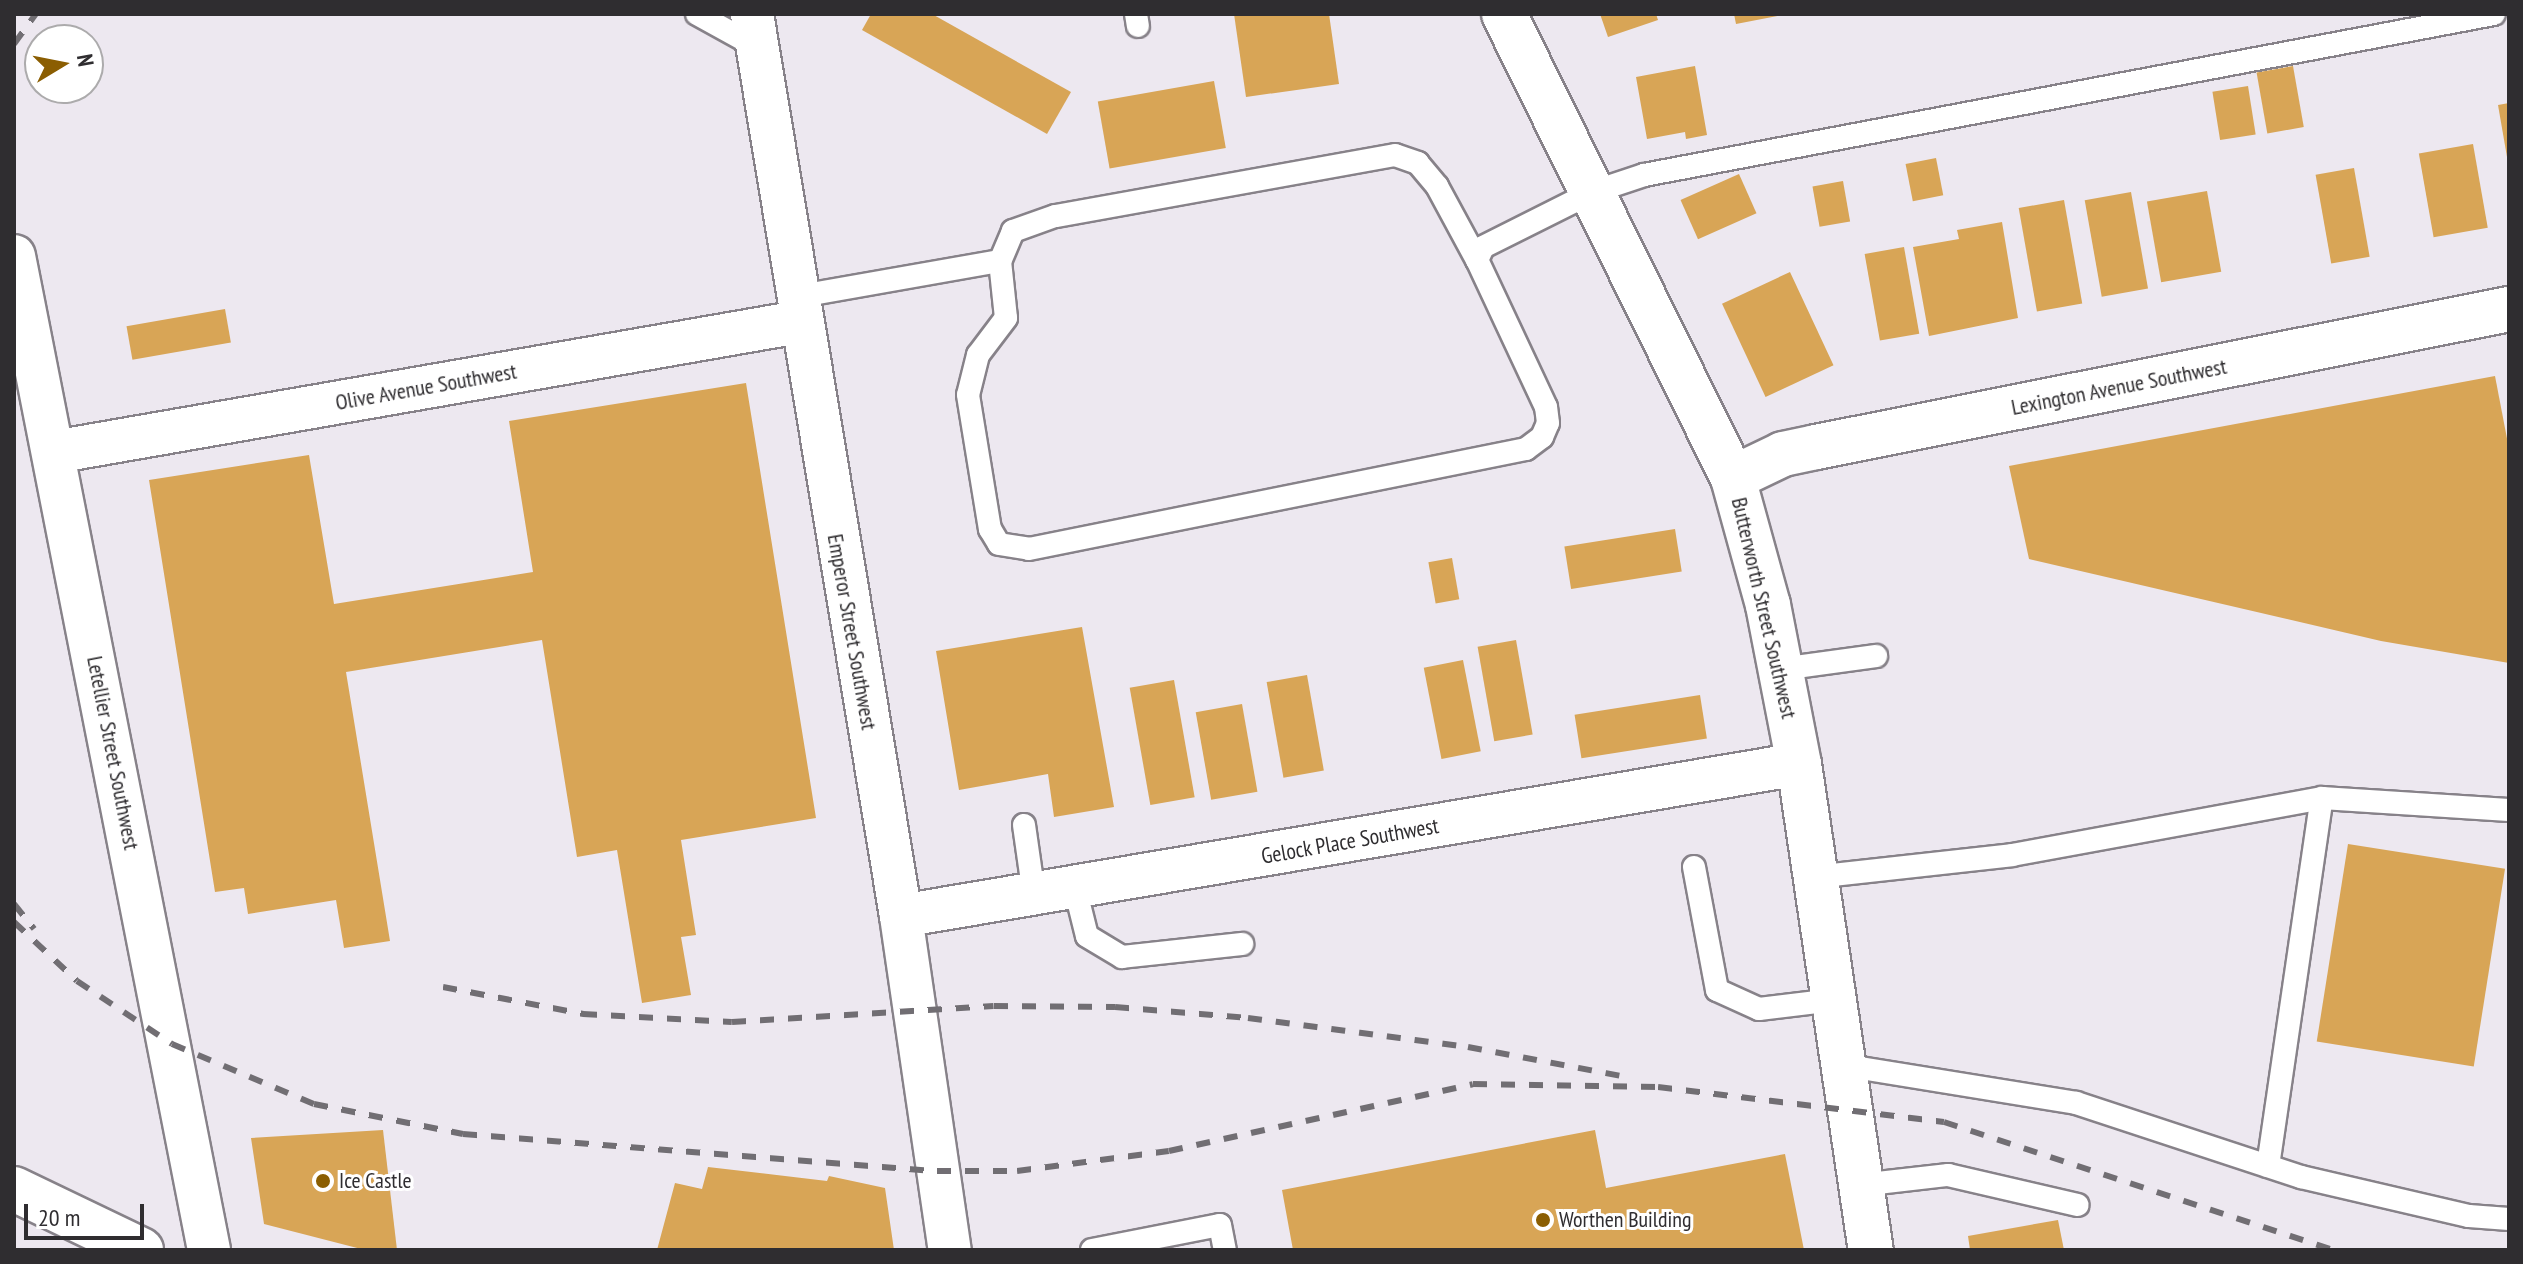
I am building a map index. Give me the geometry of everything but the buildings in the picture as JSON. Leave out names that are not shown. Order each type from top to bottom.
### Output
[{"type":"street","name":"Butterworth Street Southwest","points":[[1504,14],[1733,478],[1781,669],[1799,764],[1871,1250]]},
{"type":"street","name":"Emperor Street Southwest","points":[[755,30],[797,310],[901,916],[950,1250]]},
{"type":"street","name":"Letellier Street Southwest","points":[[14,256],[209,1250]]},
{"type":"street","name":"Lexington Avenue Southwest","points":[[1733,478],[1783,454],[2509,309]]},
{"type":"street","name":"Olive Avenue Southwest","points":[[54,452],[797,310]]},
{"type":"street","name":"Gelock Place Southwest","points":[[901,916],[1799,764]]},
{"type":"street","points":[[14,1189],[141,1250]]},
{"type":"lane","points":[[697,14],[755,30]]},
{"type":"lane","points":[[1477,260],[1483,247],[1593,192],[1644,175],[2494,14]]},
{"type":"lane","points":[[1395,155],[1418,163],[1437,186],[1477,260],[1546,407],[1548,423],[1542,437],[1526,449],[1029,549],[999,544],[990,529],[968,395],[978,355],[1006,318],[1000,261],[1013,231],[1055,216],[1395,155]]},
{"type":"lane","points":[[797,310],[1000,261]]},
{"type":"lane","points":[[1781,669],[1876,656]]},
{"type":"lane","points":[[1814,877],[2012,855],[2322,798],[2509,810]]},
{"type":"lane","points":[[2268,1166],[2322,798]]},
{"type":"lane","points":[[1024,825],[1034,895]]},
{"type":"lane","points":[[1694,867],[1717,990],[1759,1009],[1833,1000]]},
{"type":"lane","points":[[1075,888],[1087,936],[1122,957],[1242,944]]},
{"type":"lane","points":[[1842,1065],[2076,1103],[2268,1166],[2469,1216],[2509,1219]]},
{"type":"lane","points":[[1860,1185],[1948,1175],[2078,1205]]},
{"type":"lane","points":[[1092,1250],[1220,1225],[1225,1250]]},
{"type":"railway","points":[[14,44],[36,14]]},
{"type":"railway","points":[[14,904],[34,929]]},
{"type":"railway","points":[[14,922],[77,981],[172,1044],[314,1104],[463,1134],[937,1171],[1017,1171],[1169,1151],[1473,1084],[1658,1087],[1944,1122],[2333,1250]]},
{"type":"railway","points":[[443,987],[583,1014],[732,1022],[994,1006],[1115,1007],[1248,1018],[1468,1047],[1627,1077]]},
{"type":"place","name":"Ice Castle","points":[[323,1181]]},
{"type":"place","name":"Worthen Building","points":[[1543,1220]]}]
